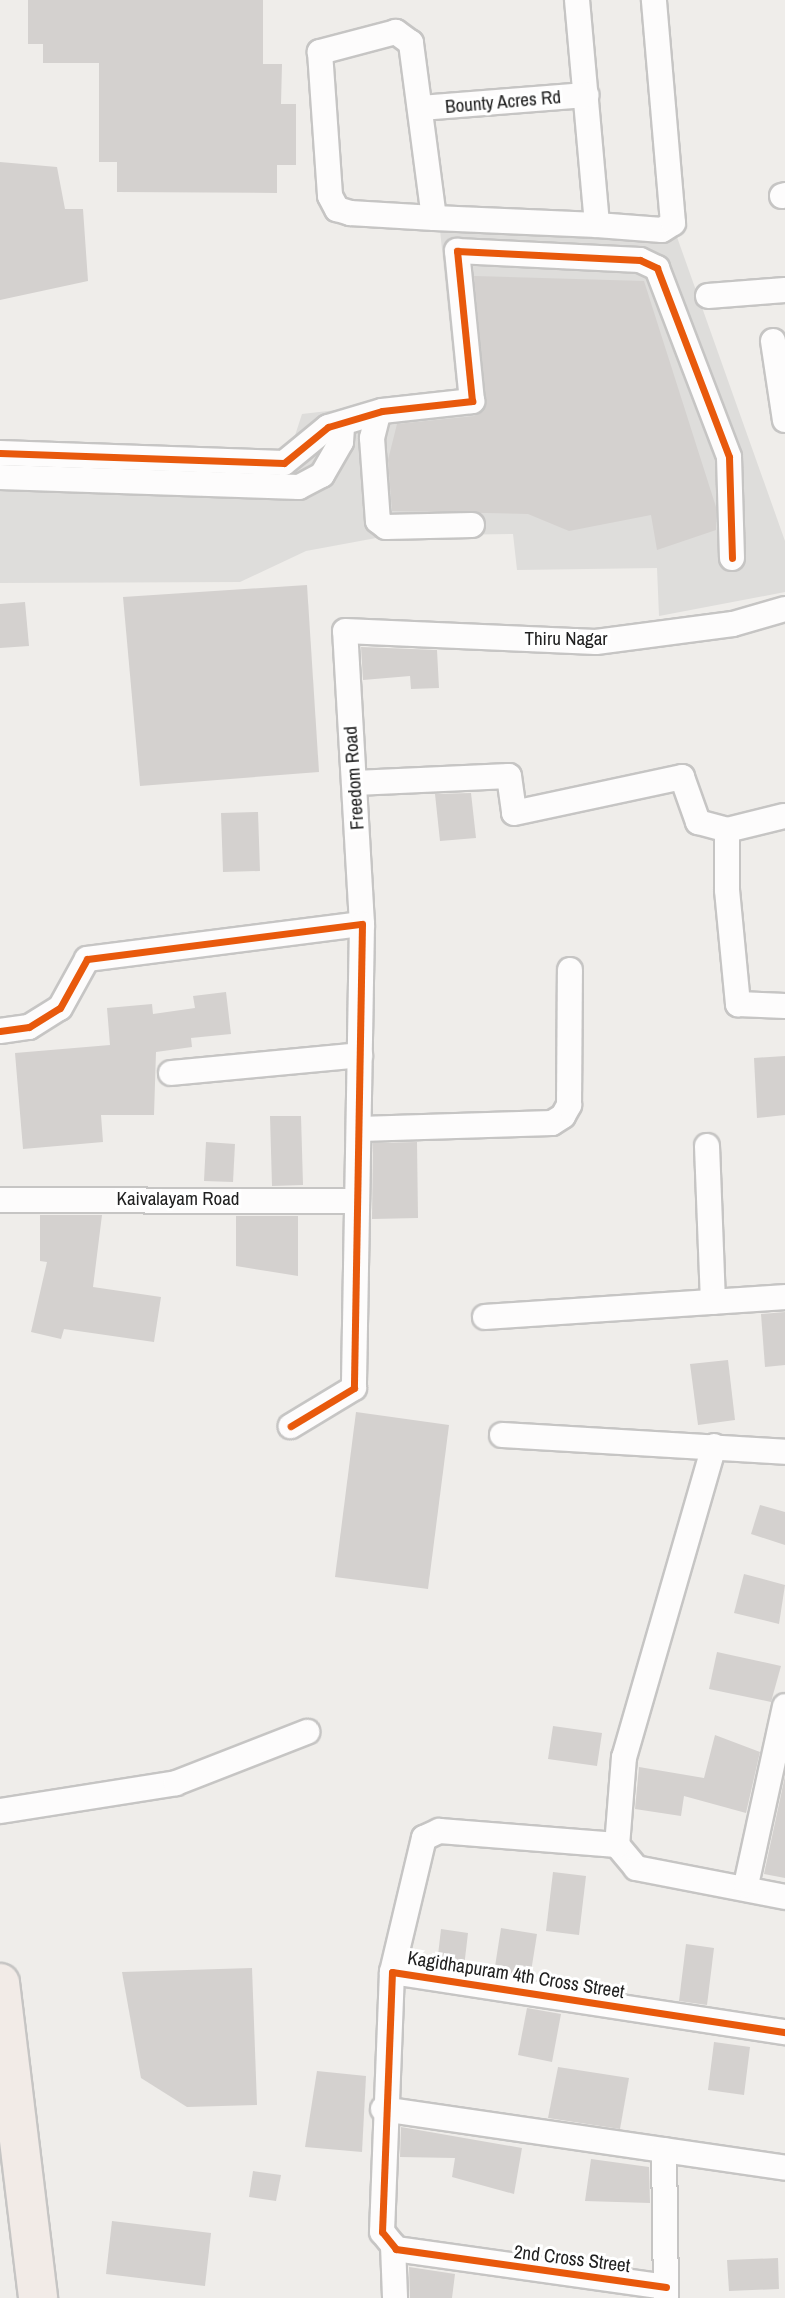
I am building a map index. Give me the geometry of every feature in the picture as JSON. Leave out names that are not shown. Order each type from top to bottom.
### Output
[{"type":"main road","points":[[0,1983],[38,2298]]},
{"type":"main road","points":[[0,2191],[14,2298]]},
{"type":"street","points":[[577,0],[597,225]]},
{"type":"street","points":[[434,218],[420,108],[405,35],[320,52],[331,196],[337,209],[434,218],[662,230],[673,223],[654,0]]},
{"type":"street","name":"Bounty Acres Rd","points":[[420,108],[586,95]]},
{"type":"street","points":[[0,453],[274,465],[293,459],[317,432],[379,414],[472,401],[457,251],[649,262],[729,457],[732,558]]},
{"type":"street","points":[[708,296],[785,290]]},
{"type":"street","points":[[773,341],[785,420]]},
{"type":"street","points":[[379,414],[372,438],[378,521],[386,527],[472,526]]},
{"type":"street","points":[[0,477],[299,487],[322,475],[341,442],[342,426]]},
{"type":"street","name":"Thiru Nagar","points":[[345,631],[596,642],[733,624],[785,609]]},
{"type":"street","name":"Freedom Road","points":[[291,1426],[354,1388],[362,924],[345,631]]},
{"type":"street","points":[[355,783],[509,776],[514,813],[681,777],[698,822],[727,830],[784,816]]},
{"type":"street","points":[[727,830],[734,996],[749,1006],[785,1006]]},
{"type":"street","points":[[0,1031],[29,1027],[60,1008],[87,959],[362,924]]},
{"type":"street","points":[[360,1129],[552,1123],[563,1116],[569,1105],[570,970]]},
{"type":"street","points":[[171,1073],[359,1055]]},
{"type":"street","points":[[708,1146],[713,1303]]},
{"type":"street","name":"Kaivalayam Road","points":[[0,1200],[357,1201]]},
{"type":"street","points":[[485,1317],[785,1297]]},
{"type":"street","points":[[502,1435],[785,1452]]},
{"type":"street","points":[[714,1446],[624,1757],[617,1845],[636,1868],[746,1885],[785,1897]]},
{"type":"street","points":[[746,1885],[785,1706]]},
{"type":"street","points":[[0,1811],[176,1783],[307,1732]]},
{"type":"street","points":[[392,1972],[424,1838],[439,1831],[617,1845]]},
{"type":"street","name":"Kagidhapuram 4th Cross Street","points":[[396,2298],[393,2245],[382,2232],[383,2109],[392,1972],[785,2032]]},
{"type":"street","points":[[383,2109],[785,2168]]},
{"type":"street","points":[[664,2150],[666,2292]]},
{"type":"street","name":"2nd Cross Street","points":[[393,2245],[404,2253],[666,2292]]},
{"type":"shaded area","points":[[440,230],[677,237],[785,541],[785,592],[659,616],[657,568],[517,570],[513,534],[387,536],[306,551],[240,582],[0,583],[0,447],[288,457],[302,414],[457,396]]},
{"type":"building","points":[[28,0],[263,0],[263,64],[282,64],[281,104],[296,104],[296,165],[277,165],[277,193],[117,192],[117,162],[99,162],[99,63],[43,63],[43,44],[28,44]]},
{"type":"building","points":[[0,162],[57,167],[65,209],[83,209],[88,281],[0,300]]},
{"type":"building","points":[[474,276],[644,281],[716,507],[716,530],[657,550],[651,515],[569,531],[528,514],[392,511],[388,460],[397,424],[474,416],[486,406]]},
{"type":"building","points":[[307,585],[319,772],[140,786],[123,597]]},
{"type":"building","points":[[25,602],[29,646],[0,648],[0,604]]},
{"type":"building","points":[[361,647],[437,650],[439,688],[411,689],[410,676],[363,680]]},
{"type":"building","points":[[471,793],[476,838],[440,841],[435,794]]},
{"type":"building","points":[[258,812],[260,871],[223,872],[221,813]]},
{"type":"building","points":[[226,992],[231,1034],[191,1038],[192,1047],[156,1052],[154,1115],[101,1115],[103,1142],[23,1149],[15,1053],[110,1045],[107,1008],[152,1004],[153,1014],[195,1008],[193,996]]},
{"type":"building","points":[[785,1056],[785,1115],[757,1118],[754,1058]]},
{"type":"building","points":[[270,1116],[301,1116],[303,1185],[272,1186]]},
{"type":"building","points":[[206,1142],[235,1144],[233,1182],[204,1181]]},
{"type":"building","points":[[417,1142],[418,1218],[372,1219],[373,1143]]},
{"type":"building","points":[[40,1215],[102,1215],[93,1287],[161,1297],[154,1342],[64,1329],[61,1339],[31,1332],[47,1262],[40,1261]]},
{"type":"building","points":[[236,1216],[298,1216],[298,1276],[236,1266]]},
{"type":"building","points":[[785,1312],[785,1365],[765,1367],[761,1314]]},
{"type":"building","points":[[728,1360],[735,1420],[698,1425],[690,1364]]},
{"type":"building","points":[[356,1412],[449,1425],[428,1589],[335,1577]]},
{"type":"building","points":[[760,1505],[785,1512],[785,1545],[751,1534]]},
{"type":"building","points":[[744,1574],[785,1585],[779,1624],[734,1613]]},
{"type":"building","points":[[717,1652],[781,1666],[771,1702],[709,1689]]},
{"type":"building","points":[[553,1726],[602,1733],[597,1766],[548,1759]]},
{"type":"building","points":[[715,1735],[760,1752],[746,1813],[684,1796],[681,1816],[635,1809],[639,1767],[704,1778]]},
{"type":"building","points":[[785,1776],[785,1878],[764,1874]]},
{"type":"building","points":[[553,1872],[586,1876],[579,1935],[546,1931]]},
{"type":"building","points":[[501,1928],[537,1934],[530,1978],[494,1973]]},
{"type":"building","points":[[441,1929],[468,1933],[464,1967],[437,1964]]},
{"type":"building","points":[[686,1944],[714,1948],[707,2005],[679,2001]]},
{"type":"building","points":[[252,1968],[257,2105],[187,2107],[141,2078],[122,1972]]},
{"type":"building","points":[[527,2008],[561,2014],[552,2062],[518,2055]]},
{"type":"building","points":[[714,2042],[750,2047],[744,2095],[708,2090]]},
{"type":"building","points":[[558,2067],[629,2078],[620,2129],[548,2118]]},
{"type":"building","points":[[317,2071],[366,2076],[362,2152],[305,2147]]},
{"type":"building","points":[[401,2127],[522,2148],[514,2194],[452,2177],[455,2158],[400,2157]]},
{"type":"building","points":[[591,2159],[649,2167],[650,2203],[585,2201]]},
{"type":"building","points":[[253,2171],[281,2175],[276,2201],[249,2197]]},
{"type":"building","points":[[112,2221],[211,2233],[205,2286],[106,2274]]},
{"type":"building","points":[[778,2258],[779,2289],[729,2291],[727,2260]]},
{"type":"building","points":[[409,2267],[455,2274],[452,2298],[410,2298]]},
{"type":"cycle path","points":[[0,453],[284,463],[328,427],[382,411],[472,401],[457,251],[640,260],[657,268],[729,457],[732,558]]},
{"type":"cycle path","points":[[0,1031],[29,1027],[60,1008],[87,959],[362,924],[354,1388],[291,1426]]},
{"type":"cycle path","points":[[666,2287],[396,2249],[382,2232],[392,1972],[785,2032]]}]
